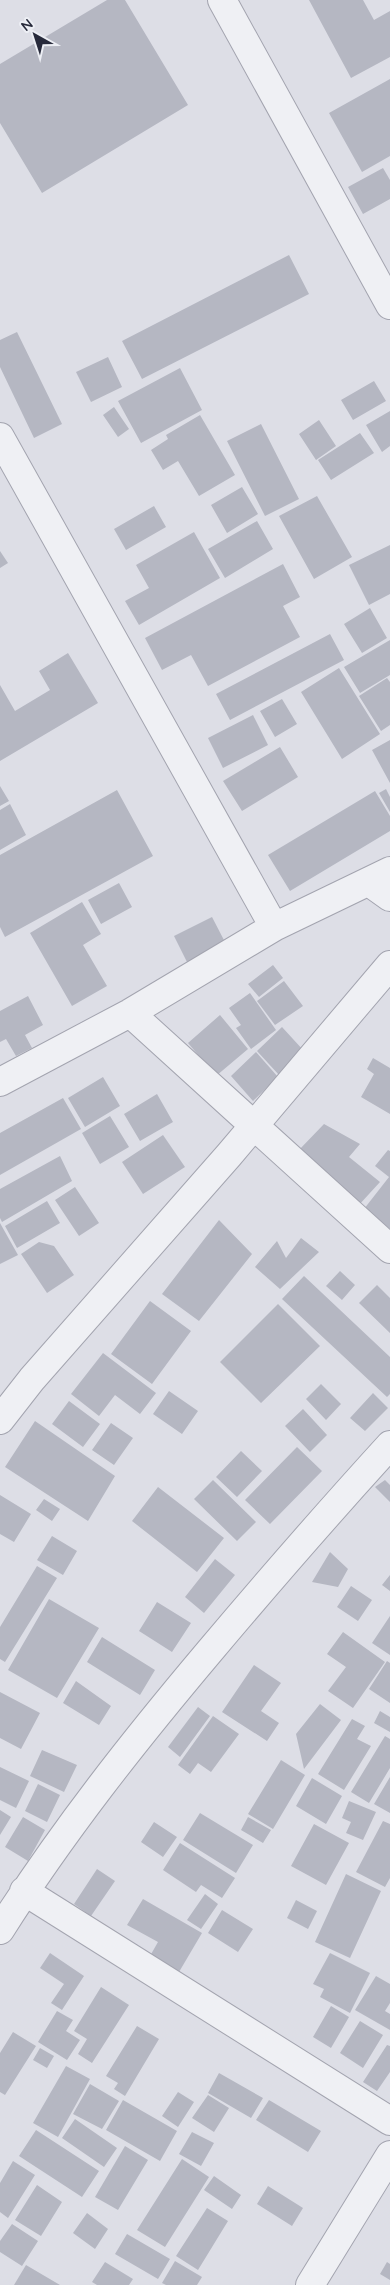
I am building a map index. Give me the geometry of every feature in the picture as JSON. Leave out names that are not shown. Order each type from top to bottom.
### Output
[{"type":"street","points":[[222,0],[390,305]]},
{"type":"street","points":[[0,437],[274,927]]},
{"type":"street","points":[[0,1082],[130,1013],[274,927],[383,883]]},
{"type":"street","points":[[0,1420],[32,1379],[223,1163],[252,1126],[390,965]]},
{"type":"street","points":[[130,1013],[252,1126],[390,1249]]},
{"type":"street","points":[[0,1930],[24,1891],[133,1743],[257,1595],[390,1445]]},
{"type":"street","points":[[24,1891],[390,2121]]},
{"type":"street","points":[[310,2285],[390,2155]]},
{"type":"building","points":[[107,0],[125,0],[188,105],[42,193],[0,123],[0,64]]},
{"type":"building","points":[[309,0],[363,0],[374,20],[390,11],[390,57],[351,78]]},
{"type":"building","points":[[390,79],[390,156],[362,172],[329,113]]},
{"type":"building","points":[[383,168],[390,180],[390,199],[363,214],[348,187]]},
{"type":"building","points":[[289,255],[309,294],[142,379],[122,341]]},
{"type":"building","points":[[17,332],[62,424],[34,438],[0,367],[0,340]]},
{"type":"building","points":[[108,357],[122,387],[91,402],[76,372]]},
{"type":"building","points":[[180,368],[202,410],[141,443],[118,401]]},
{"type":"building","points":[[374,381],[386,401],[353,420],[341,400]]},
{"type":"building","points":[[114,407],[129,429],[118,437],[103,415]]},
{"type":"building","points":[[390,411],[390,446],[382,452],[366,425]]},
{"type":"building","points":[[200,415],[235,475],[199,496],[178,461],[163,470],[151,450],[168,439],[166,435]]},
{"type":"building","points":[[319,420],[336,446],[316,460],[299,434]]},
{"type":"building","points":[[261,424],[299,499],[265,516],[227,441]]},
{"type":"building","points":[[360,433],[374,453],[331,480],[318,460]]},
{"type":"building","points":[[242,487],[258,514],[227,533],[211,505]]},
{"type":"building","points":[[317,496],[352,557],[314,579],[279,516]]},
{"type":"building","points":[[154,506],[166,527],[126,550],[114,529]]},
{"type":"building","points":[[257,521],[273,549],[225,578],[208,549]]},
{"type":"building","points":[[194,532],[220,578],[139,625],[125,601],[149,588],[136,565]]},
{"type":"building","points":[[390,545],[390,594],[369,605],[349,565]]},
{"type":"building","points":[[0,551],[8,563],[0,568]]},
{"type":"building","points":[[283,564],[300,597],[283,606],[300,637],[208,686],[191,655],[162,670],[145,638]]},
{"type":"building","points":[[370,608],[387,638],[362,653],[344,624]]},
{"type":"building","points":[[330,634],[344,660],[230,720],[216,694]]},
{"type":"building","points":[[390,640],[390,675],[360,693],[344,667]]},
{"type":"building","points":[[68,653],[98,703],[0,761],[0,685],[15,711],[50,690],[39,671]]},
{"type":"building","points":[[339,668],[380,734],[342,759],[301,692]]},
{"type":"building","points":[[387,678],[390,682],[390,725],[381,731],[359,696]]},
{"type":"building","points":[[282,699],[297,724],[275,737],[260,711]]},
{"type":"building","points":[[253,715],[268,745],[223,768],[208,738]]},
{"type":"building","points":[[390,740],[390,783],[372,750]]},
{"type":"building","points":[[280,747],[298,777],[242,811],[223,781]]},
{"type":"building","points":[[0,786],[9,801],[0,806]]},
{"type":"building","points":[[386,789],[390,797],[390,812],[379,793]]},
{"type":"building","points":[[117,790],[153,856],[5,937],[0,927],[0,855]]},
{"type":"building","points":[[375,791],[390,816],[390,831],[290,891],[268,855]]},
{"type":"building","points":[[10,804],[26,835],[0,850],[0,810]]},
{"type":"building","points":[[119,883],[132,907],[101,924],[88,900]]},
{"type":"building","points":[[82,902],[101,934],[83,945],[107,986],[72,1006],[30,933]]},
{"type":"building","points":[[212,917],[226,944],[188,964],[174,936]]},
{"type":"building","points":[[273,965],[283,978],[259,997],[248,984]]},
{"type":"building","points":[[284,981],[303,1006],[275,1025],[257,1001]]},
{"type":"building","points":[[250,993],[276,1030],[251,1049],[236,1028],[241,1025],[229,1008]]},
{"type":"building","points":[[28,996],[43,1025],[25,1035],[32,1048],[16,1056],[6,1039],[0,1042],[0,1011]]},
{"type":"building","points":[[220,1015],[248,1049],[216,1076],[188,1043]]},
{"type":"building","points":[[282,1027],[304,1051],[279,1075],[257,1051]]},
{"type":"building","points":[[256,1052],[278,1077],[253,1101],[231,1076]]},
{"type":"building","points":[[373,1058],[390,1068],[390,1114],[361,1097],[374,1074],[367,1069]]},
{"type":"building","points":[[103,1077],[120,1106],[85,1127],[68,1098]]},
{"type":"building","points":[[157,1094],[173,1122],[140,1141],[124,1114]]},
{"type":"building","points":[[63,1098],[81,1129],[0,1175],[0,1133]]},
{"type":"building","points":[[110,1116],[129,1147],[100,1164],[82,1133]]},
{"type":"building","points":[[324,1124],[360,1144],[349,1157],[380,1182],[358,1206],[298,1151]]},
{"type":"building","points":[[163,1135],[185,1167],[143,1194],[122,1162]]},
{"type":"building","points":[[388,1150],[390,1151],[390,1229],[364,1209],[389,1177],[375,1166]]},
{"type":"building","points":[[60,1156],[72,1181],[2,1222],[0,1218],[0,1189]]},
{"type":"building","points":[[75,1187],[99,1223],[79,1236],[55,1200]]},
{"type":"building","points":[[47,1201],[60,1223],[17,1248],[5,1226]]},
{"type":"building","points":[[219,1220],[252,1254],[199,1321],[162,1294]]},
{"type":"building","points":[[0,1223],[18,1255],[0,1264]]},
{"type":"building","points":[[301,1238],[319,1252],[280,1289],[255,1267],[277,1241],[286,1258]]},
{"type":"building","points":[[39,1242],[54,1246],[74,1275],[47,1293],[21,1254]]},
{"type":"building","points":[[340,1271],[355,1285],[342,1300],[326,1286]]},
{"type":"building","points":[[304,1276],[390,1357],[390,1394],[387,1397],[282,1299]]},
{"type":"building","points":[[377,1285],[390,1298],[390,1333],[359,1303]]},
{"type":"building","points":[[150,1301],[191,1331],[152,1384],[111,1354]]},
{"type":"building","points":[[278,1304],[320,1346],[261,1403],[220,1362]]},
{"type":"building","points":[[103,1353],[156,1393],[140,1414],[115,1395],[99,1416],[71,1394]]},
{"type":"building","points":[[321,1384],[341,1404],[326,1420],[306,1399]]},
{"type":"building","points":[[169,1391],[198,1411],[182,1434],[153,1414]]},
{"type":"building","points":[[373,1393],[388,1408],[365,1431],[350,1418]]},
{"type":"building","points":[[69,1401],[100,1424],[83,1447],[52,1424]]},
{"type":"building","points":[[303,1409],[327,1435],[310,1452],[285,1426]]},
{"type":"building","points":[[35,1421],[115,1476],[88,1521],[5,1467]]},
{"type":"building","points":[[111,1423],[133,1438],[114,1465],[92,1450]]},
{"type":"building","points":[[297,1447],[322,1471],[270,1524],[245,1500]]},
{"type":"building","points":[[241,1451],[262,1471],[237,1497],[216,1477]]},
{"type":"building","points":[[213,1480],[256,1522],[237,1541],[194,1499]]},
{"type":"building","points":[[385,1480],[390,1485],[390,1502],[375,1487]]},
{"type":"building","points":[[158,1487],[224,1538],[197,1572],[132,1521]]},
{"type":"building","points":[[0,1495],[31,1514],[14,1542],[0,1534]]},
{"type":"building","points":[[44,1499],[60,1509],[52,1521],[36,1510]]},
{"type":"building","points":[[52,1536],[77,1551],[63,1575],[37,1560]]},
{"type":"building","points":[[330,1552],[348,1569],[338,1587],[312,1582]]},
{"type":"building","points":[[215,1559],[235,1575],[204,1613],[185,1597]]},
{"type":"building","points":[[37,1566],[57,1578],[5,1662],[0,1659],[0,1627]]},
{"type":"building","points":[[390,1575],[390,1591],[382,1585]]},
{"type":"building","points":[[351,1586],[372,1600],[358,1621],[337,1607]]},
{"type":"building","points":[[49,1599],[99,1628],[57,1698],[8,1670]]},
{"type":"building","points":[[157,1602],[191,1623],[172,1652],[139,1631]]},
{"type":"building","points":[[390,1616],[390,1655],[372,1643]]},
{"type":"building","points":[[343,1632],[385,1662],[353,1708],[328,1691],[346,1667],[327,1654]]},
{"type":"building","points":[[102,1637],[155,1670],[140,1695],[87,1662]]},
{"type":"building","points":[[387,1661],[390,1663],[390,1703],[369,1689]]},
{"type":"building","points":[[254,1665],[281,1683],[261,1711],[279,1723],[267,1741],[222,1712]]},
{"type":"building","points":[[76,1681],[111,1706],[99,1725],[63,1703]]},
{"type":"building","points":[[0,1692],[40,1713],[21,1749],[0,1738]]},
{"type":"building","points":[[320,1704],[341,1720],[304,1769],[296,1734]]},
{"type":"building","points":[[198,1707],[210,1716],[180,1757],[168,1747]]},
{"type":"building","points":[[380,1711],[390,1717],[390,1732],[374,1723]]},
{"type":"building","points":[[213,1716],[239,1734],[211,1772],[198,1763],[190,1774],[178,1765]]},
{"type":"building","points":[[352,1719],[365,1726],[357,1739],[371,1746],[344,1790],[318,1774]]},
{"type":"building","points":[[385,1736],[390,1739],[390,1768],[369,1803],[351,1792]]},
{"type":"building","points":[[42,1750],[77,1765],[64,1792],[30,1776]]},
{"type":"building","points":[[281,1760],[305,1775],[273,1829],[248,1814]]},
{"type":"building","points":[[0,1767],[29,1781],[16,1808],[0,1800]]},
{"type":"building","points":[[390,1777],[390,1813],[374,1804]]},
{"type":"building","points":[[312,1778],[342,1796],[326,1824],[296,1806]]},
{"type":"building","points":[[38,1784],[60,1795],[47,1822],[25,1811]]},
{"type":"building","points":[[349,1801],[376,1812],[363,1840],[346,1833],[351,1822],[342,1818]]},
{"type":"building","points":[[0,1810],[11,1817],[0,1835]]},
{"type":"building","points":[[200,1813],[253,1845],[236,1873],[183,1840]]},
{"type":"building","points":[[23,1817],[45,1830],[28,1861],[5,1847]]},
{"type":"building","points":[[248,1817],[271,1830],[263,1843],[241,1830]]},
{"type":"building","points":[[383,1821],[390,1824],[390,1878],[385,1887],[356,1872]]},
{"type":"building","points":[[154,1822],[177,1837],[163,1857],[141,1842]]},
{"type":"building","points":[[314,1824],[349,1843],[326,1885],[291,1866]]},
{"type":"building","points":[[180,1843],[235,1878],[222,1898],[201,1885],[196,1892],[163,1870]]},
{"type":"building","points":[[97,1869],[115,1881],[91,1916],[74,1904]]},
{"type":"building","points":[[346,1874],[381,1891],[350,1958],[315,1942]]},
{"type":"building","points":[[205,1894],[218,1904],[201,1929],[187,1920]]},
{"type":"building","points":[[143,1899],[202,1933],[179,1972],[150,1956],[158,1942],[127,1925]]},
{"type":"building","points":[[296,1900],[317,1911],[308,1929],[287,1918]]},
{"type":"building","points":[[222,1910],[253,1929],[238,1952],[208,1933]]},
{"type":"building","points":[[50,1953],[84,1976],[62,2010],[51,2003],[64,1984],[40,1968]]},
{"type":"building","points":[[330,1953],[370,1973],[350,2013],[320,1997],[324,1989],[313,1984]]},
{"type":"building","points":[[376,1976],[390,1984],[390,2003],[385,2011],[390,2014],[390,2030],[355,2010]]},
{"type":"building","points":[[101,1987],[129,2005],[92,2063],[78,2054],[87,2039],[74,2031]]},
{"type":"building","points":[[331,2006],[349,2017],[331,2048],[313,2037]]},
{"type":"building","points":[[57,2011],[73,2020],[66,2031],[80,2040],[67,2060],[38,2042]]},
{"type":"building","points":[[360,2021],[383,2035],[363,2068],[340,2053]]},
{"type":"building","points":[[137,2026],[159,2039],[125,2096],[114,2089],[118,2083],[106,2076]]},
{"type":"building","points":[[13,2032],[36,2046],[5,2095],[0,2092],[0,2053]]},
{"type":"building","points":[[387,2045],[390,2046],[390,2072],[377,2091],[363,2082]]},
{"type":"building","points":[[40,2048],[54,2056],[47,2068],[33,2060]]},
{"type":"building","points":[[66,2066],[90,2079],[58,2137],[33,2123]]},
{"type":"building","points":[[219,2073],[263,2098],[251,2118],[208,2093]]},
{"type":"building","points":[[90,2084],[119,2101],[102,2129],[73,2114]]},
{"type":"building","points":[[178,2092],[194,2102],[178,2127],[162,2116]]},
{"type":"building","points":[[208,2095],[229,2108],[214,2132],[192,2118]]},
{"type":"building","points":[[123,2100],[177,2131],[160,2161],[106,2130]]},
{"type":"building","points":[[269,2100],[321,2131],[308,2152],[256,2120]]},
{"type":"building","points":[[75,2119],[117,2148],[104,2167],[62,2138]]},
{"type":"building","points":[[36,2130],[99,2171],[82,2197],[19,2156]]},
{"type":"building","points":[[192,2132],[214,2143],[201,2166],[179,2154]]},
{"type":"building","points":[[125,2146],[148,2160],[118,2210],[95,2197]]},
{"type":"building","points":[[182,2159],[209,2177],[165,2247],[137,2230]]},
{"type":"building","points":[[13,2161],[35,2175],[8,2218],[0,2212],[0,2183]]},
{"type":"building","points":[[214,2176],[241,2195],[232,2209],[204,2190]]},
{"type":"building","points":[[37,2185],[62,2202],[41,2236],[15,2220]]},
{"type":"building","points":[[268,2186],[303,2208],[292,2226],[257,2204]]},
{"type":"building","points":[[207,2208],[228,2221],[198,2270],[176,2256]]},
{"type":"building","points":[[87,2213],[108,2229],[95,2249],[73,2233]]},
{"type":"building","points":[[12,2224],[38,2241],[22,2266],[0,2252],[0,2241]]},
{"type":"building","points":[[127,2234],[170,2259],[158,2279],[115,2254]]},
{"type":"building","points":[[175,2261],[202,2277],[197,2285],[166,2285],[162,2283]]},
{"type":"building","points":[[105,2262],[133,2279],[129,2285],[97,2285],[92,2282]]},
{"type":"building","points":[[387,2262],[390,2264],[390,2280],[380,2274]]},
{"type":"building","points":[[26,2265],[60,2285],[14,2285]]}]
